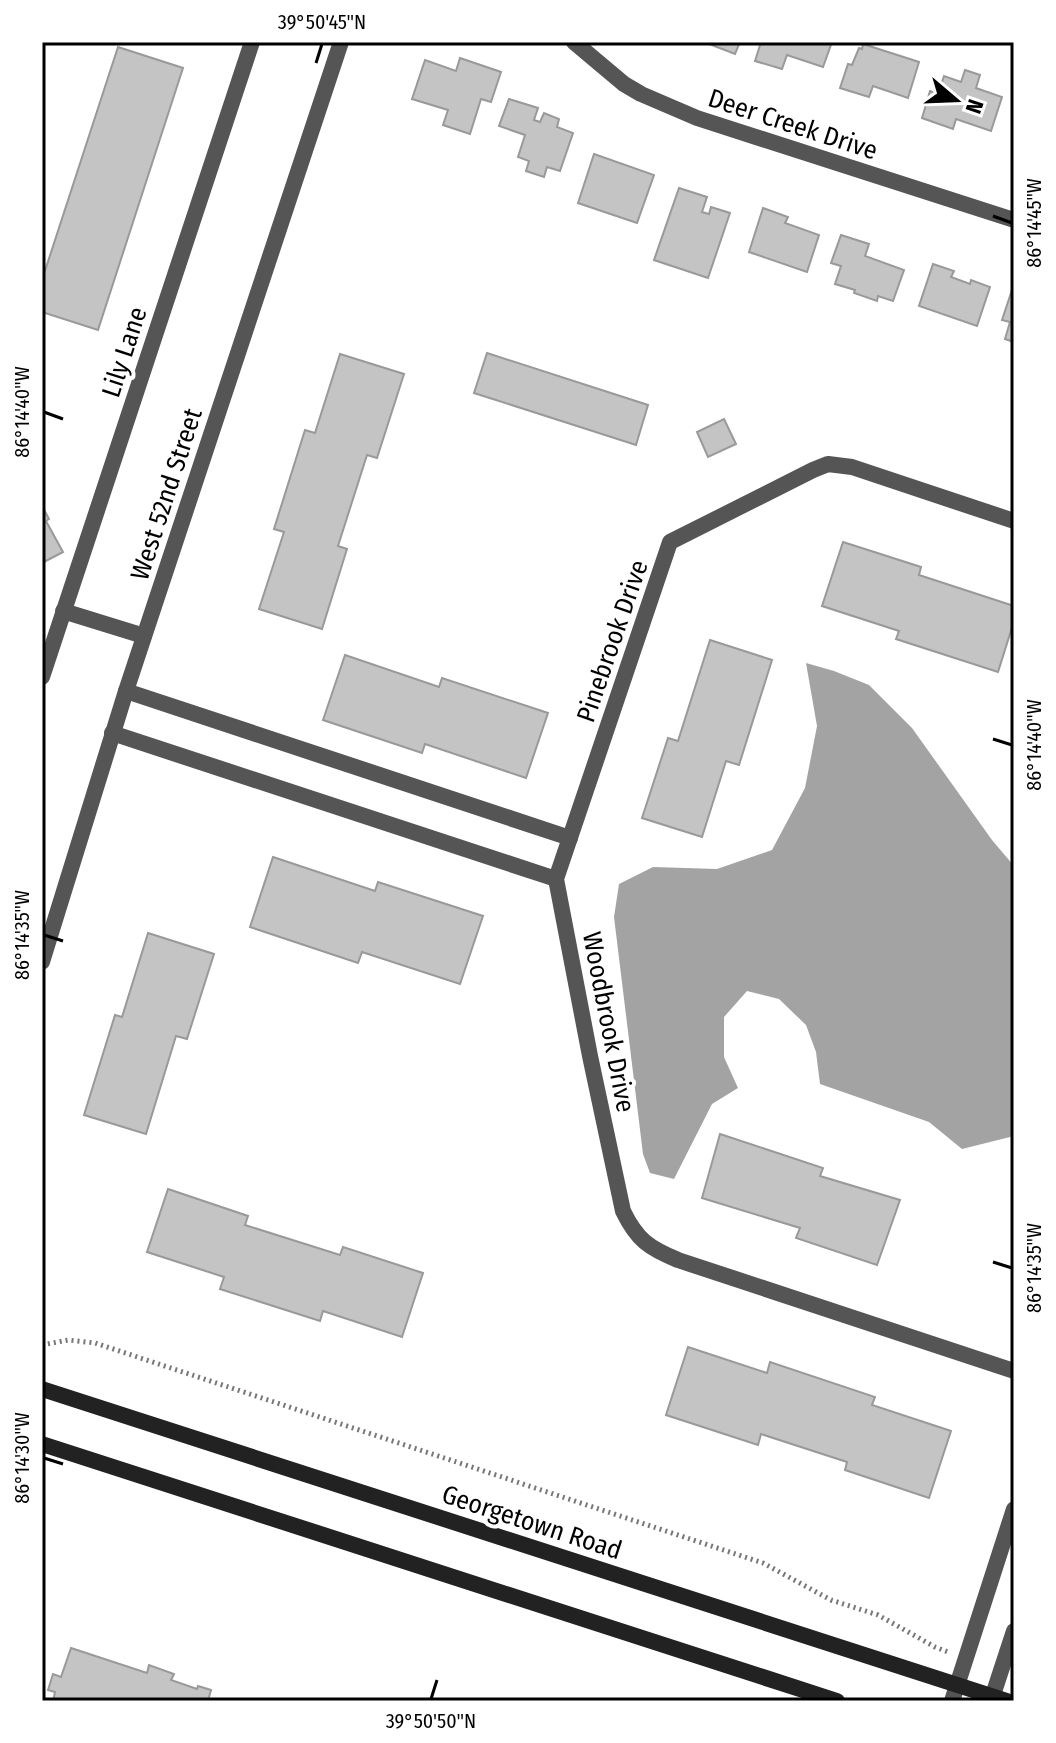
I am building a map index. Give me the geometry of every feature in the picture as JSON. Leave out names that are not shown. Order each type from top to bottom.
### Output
[{"type":"main road","name":"Georgetown Road","points":[[42,1389],[955,1693],[997,1699]]},
{"type":"main road","points":[[42,1444],[837,1701]]},
{"type":"street","name":"Lily Lane","points":[[42,677],[252,42]]},
{"type":"street","name":"West 52nd Street","points":[[42,962],[112,733],[341,42]]},
{"type":"street","name":"Deer Creek Drive","points":[[574,42],[595,49],[624,84],[663,105],[1014,220]]},
{"type":"street","name":"Pinebrook Drive","points":[[556,879],[670,542],[828,464],[852,467],[1014,521]]},
{"type":"street","points":[[63,611],[144,636]]},
{"type":"street","points":[[126,691],[570,838]]},
{"type":"street","points":[[112,733],[556,879]]},
{"type":"street","name":"Woodbrook Drive","points":[[556,879],[623,1211],[632,1229],[645,1244],[678,1260],[1014,1371]]},
{"type":"street","points":[[955,1693],[1014,1509]]},
{"type":"street","points":[[997,1699],[1014,1631]]},
{"type":"path","points":[[42,1345],[68,1340],[95,1343],[763,1563],[831,1600],[878,1615],[935,1647],[966,1658]]},
{"type":"shaded area","points":[[806,663],[869,685],[912,728],[1014,866],[1014,1136],[962,1149],[929,1122],[820,1084],[816,1052],[806,1025],[779,999],[747,991],[724,1017],[724,1057],[738,1088],[712,1104],[674,1179],[650,1173],[643,1154],[614,917],[619,884],[653,867],[717,869],[772,850],[805,788],[817,726]]},
{"type":"building","points":[[704,42],[740,42],[735,54]]},
{"type":"building","points":[[761,42],[832,42],[823,67],[787,55],[782,69],[755,61]]},
{"type":"building","points":[[863,44],[919,62],[908,98],[873,86],[869,97],[840,88],[848,64],[852,65]]},
{"type":"building","points":[[118,47],[183,68],[98,330],[42,312],[42,280]]},
{"type":"building","points":[[460,58],[501,72],[491,102],[481,99],[470,134],[443,125],[448,110],[412,99],[425,60],[456,71]]},
{"type":"building","points":[[965,70],[980,75],[976,88],[1002,97],[991,131],[956,119],[953,129],[922,118],[930,91],[938,94],[944,76],[961,82]]},
{"type":"building","points":[[509,99],[538,108],[534,120],[540,122],[544,113],[559,119],[557,127],[573,133],[560,171],[547,167],[544,177],[526,171],[529,161],[518,157],[525,135],[499,126]]},
{"type":"building","points":[[594,154],[654,175],[637,223],[578,203]]},
{"type":"building","points":[[679,188],[707,197],[702,212],[709,214],[711,207],[730,213],[708,278],[654,260]]},
{"type":"building","points":[[763,208],[788,217],[785,223],[819,235],[807,272],[749,252]]},
{"type":"building","points":[[841,235],[869,244],[865,256],[904,270],[893,301],[878,296],[877,301],[835,284],[841,266],[831,263]]},
{"type":"building","points":[[933,264],[954,271],[951,277],[990,287],[977,326],[919,306]]},
{"type":"building","points":[[1012,290],[1014,342],[1005,339],[1010,322],[1002,320]]},
{"type":"building","points":[[487,353],[648,405],[636,445],[474,393]]},
{"type":"building","points":[[340,354],[404,374],[377,458],[367,455],[338,546],[347,549],[322,629],[259,609],[284,532],[274,529],[305,430],[315,433]]},
{"type":"building","points":[[724,419],[736,444],[708,457],[697,432]]},
{"type":"building","points":[[42,506],[49,519],[46,521],[63,552],[42,563]]},
{"type":"building","points":[[843,542],[921,567],[919,575],[1014,606],[1014,621],[998,672],[896,639],[899,631],[822,606]]},
{"type":"building","points":[[710,640],[772,660],[739,765],[726,761],[702,837],[642,818],[668,738],[678,741]]},
{"type":"building","points":[[345,655],[439,687],[442,678],[548,713],[526,778],[425,744],[422,753],[323,720]]},
{"type":"building","points":[[273,857],[375,891],[378,882],[483,916],[460,984],[362,952],[358,963],[250,927]]},
{"type":"building","points":[[148,933],[214,954],[187,1039],[176,1036],[146,1134],[84,1115],[115,1015],[122,1017]]},
{"type":"building","points":[[720,1134],[823,1168],[820,1176],[900,1200],[877,1265],[796,1238],[800,1228],[702,1198]]},
{"type":"building","points":[[168,1189],[248,1216],[245,1225],[340,1255],[343,1247],[423,1273],[402,1337],[323,1311],[320,1321],[220,1289],[224,1277],[147,1252]]},
{"type":"building","points":[[688,1347],[767,1373],[770,1362],[875,1397],[872,1405],[951,1431],[929,1498],[845,1470],[847,1462],[761,1434],[758,1445],[666,1415]]},
{"type":"building","points":[[71,1648],[147,1673],[149,1665],[174,1674],[171,1680],[197,1689],[198,1686],[211,1690],[208,1701],[53,1701],[55,1692],[48,1690],[53,1674],[61,1677]]}]
